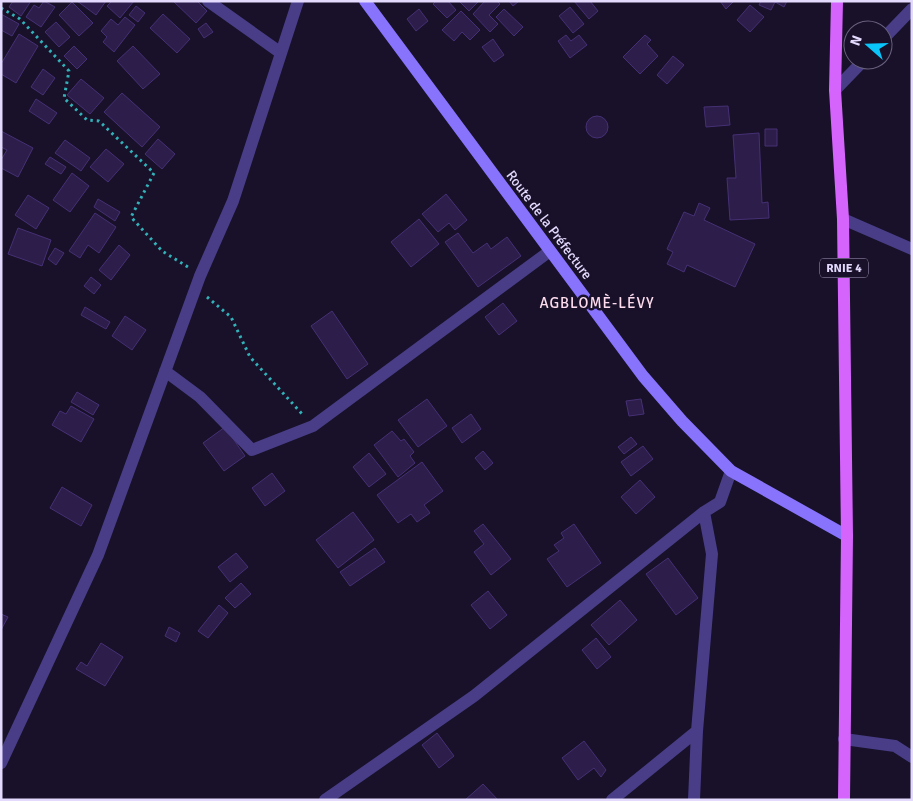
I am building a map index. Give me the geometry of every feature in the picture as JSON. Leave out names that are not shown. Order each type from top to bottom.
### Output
[{"type":"main road","name":"RNIE 4","points":[[837,1],[836,90],[843,219],[847,536],[844,800]]},
{"type":"street","points":[[208,1],[281,53]]},
{"type":"street","points":[[1,763],[98,555],[198,282],[233,201],[298,1]]},
{"type":"street","name":"Route de la Préfecture","points":[[366,1],[643,376],[682,421],[732,472],[847,536]]},
{"type":"street","points":[[893,29],[912,9]]},
{"type":"street","points":[[836,90],[855,70]]},
{"type":"street","points":[[843,219],[912,249]]},
{"type":"street","points":[[165,371],[200,397],[252,450],[313,426],[550,250]]},
{"type":"street","points":[[325,800],[474,696],[704,512],[720,502],[732,472]]},
{"type":"street","points":[[694,800],[697,731],[712,554],[704,512]]},
{"type":"street","points":[[612,800],[697,731]]},
{"type":"street","points":[[844,739],[895,746],[912,757]]},
{"type":"path","points":[[1,8],[20,19],[69,71],[64,98],[87,120],[99,121],[154,173],[130,217],[162,251],[198,282],[231,317],[250,356],[313,426]]},
{"type":"building","points":[[13,1],[31,1],[21,16],[9,7]]},
{"type":"building","points":[[44,1],[55,7],[41,27],[26,17],[34,5],[39,8]]},
{"type":"building","points":[[77,1],[106,1],[96,15]]},
{"type":"building","points":[[112,1],[134,1],[120,18],[107,6]]},
{"type":"building","points":[[173,1],[197,1],[207,11],[196,23]]},
{"type":"building","points":[[436,1],[448,1],[456,10],[447,18],[433,4]]},
{"type":"building","points":[[459,1],[479,1],[469,11]]},
{"type":"building","points":[[485,1],[497,1],[500,4],[489,15],[498,24],[490,32],[473,14]]},
{"type":"building","points":[[509,1],[519,1],[513,6]]},
{"type":"building","points":[[574,1],[590,1],[598,11],[589,19]]},
{"type":"building","points":[[720,1],[734,1],[726,9]]},
{"type":"building","points":[[761,1],[787,1],[784,7],[775,2],[771,10],[759,5]]},
{"type":"building","points":[[72,2],[93,23],[79,36],[59,15]]},
{"type":"building","points":[[750,5],[764,17],[750,32],[737,20]]},
{"type":"building","points":[[136,6],[145,13],[138,22],[129,15]]},
{"type":"building","points":[[570,7],[584,24],[573,33],[559,16]]},
{"type":"building","points":[[419,9],[428,21],[416,31],[407,19]]},
{"type":"building","points":[[504,9],[523,27],[514,36],[496,17]]},
{"type":"building","points":[[461,11],[480,30],[470,40],[462,32],[454,41],[442,30]]},
{"type":"building","points":[[1,14],[19,24],[12,36],[1,30]]},
{"type":"building","points":[[163,14],[190,39],[177,53],[150,28]]},
{"type":"building","points":[[125,17],[135,25],[114,52],[103,42],[107,37],[101,31],[111,19],[118,25]]},
{"type":"building","points":[[56,22],[70,37],[59,47],[45,32]]},
{"type":"building","points":[[206,23],[213,32],[204,38],[198,29]]},
{"type":"building","points":[[19,34],[38,46],[16,83],[1,74],[1,64]]},
{"type":"building","points":[[566,35],[571,41],[579,35],[587,45],[570,58],[558,41]]},
{"type":"building","points":[[645,35],[651,40],[647,44],[658,56],[640,74],[623,57]]},
{"type":"building","points":[[493,39],[504,55],[494,62],[482,47]]},
{"type":"building","points":[[74,46],[87,59],[77,69],[64,56]]},
{"type":"building","points":[[133,46],[160,74],[143,89],[117,61]]},
{"type":"building","points":[[673,56],[684,65],[667,84],[657,75]]},
{"type":"building","points":[[43,69],[55,78],[43,95],[31,87]]},
{"type":"building","points":[[81,79],[104,98],[90,114],[67,95]]},
{"type":"building","points":[[122,93],[160,127],[142,147],[104,112]]},
{"type":"building","points":[[36,99],[57,113],[49,124],[29,111]]},
{"type":"building","points":[[728,106],[730,125],[706,127],[704,107]]},
{"type":"building","points":[[597,116],[605,119],[608,127],[605,135],[597,138],[589,135],[586,127],[589,119]]},
{"type":"building","points":[[765,129],[777,129],[777,146],[765,146]]},
{"type":"building","points":[[1,131],[33,148],[18,177],[1,168],[1,160],[7,150],[1,147]]},
{"type":"building","points":[[759,133],[762,203],[768,202],[769,218],[730,220],[727,178],[736,178],[733,135]]},
{"type":"building","points":[[158,139],[175,154],[162,169],[145,154]]},
{"type":"building","points":[[65,140],[90,158],[81,171],[55,153]]},
{"type":"building","points":[[106,149],[124,164],[108,182],[90,167]]},
{"type":"building","points":[[50,157],[66,167],[61,174],[45,164]]},
{"type":"building","points":[[72,173],[89,186],[70,212],[53,200]]},
{"type":"building","points":[[446,194],[467,220],[455,230],[449,223],[438,232],[422,214]]},
{"type":"building","points":[[28,195],[49,208],[36,229],[15,215]]},
{"type":"building","points":[[98,199],[120,212],[115,221],[94,207]]},
{"type":"building","points":[[699,203],[710,208],[704,220],[755,244],[735,287],[687,265],[684,272],[667,264],[673,252],[667,249],[684,212],[694,216]]},
{"type":"building","points":[[95,213],[116,227],[99,253],[88,245],[80,258],[69,251]]},
{"type":"building","points":[[419,219],[439,244],[411,267],[391,242]]},
{"type":"building","points":[[18,228],[51,240],[42,266],[8,254]]},
{"type":"building","points":[[458,233],[473,253],[487,243],[491,249],[507,237],[521,256],[478,287],[445,242]]},
{"type":"building","points":[[119,245],[130,255],[111,280],[99,270]]},
{"type":"building","points":[[55,248],[64,253],[56,265],[48,259]]},
{"type":"building","points":[[91,277],[101,285],[94,294],[84,286]]},
{"type":"building","points":[[503,303],[517,321],[499,335],[485,317]]},
{"type":"building","points":[[85,307],[110,322],[106,329],[81,315]]},
{"type":"building","points":[[332,311],[368,364],[347,379],[311,326]]},
{"type":"building","points":[[125,316],[146,330],[132,350],[112,336]]},
{"type":"building","points":[[77,392],[99,405],[93,415],[71,402]]},
{"type":"building","points":[[427,399],[447,426],[418,447],[398,420]]},
{"type":"building","points":[[641,399],[644,414],[629,416],[626,401]]},
{"type":"building","points":[[71,406],[94,419],[81,442],[52,425],[60,411],[66,414]]},
{"type":"building","points":[[471,414],[481,429],[462,443],[452,428]]},
{"type":"building","points":[[225,427],[245,456],[224,471],[203,443]]},
{"type":"building","points":[[392,431],[401,441],[404,439],[414,452],[410,456],[415,463],[398,477],[374,445]]},
{"type":"building","points":[[631,437],[637,444],[624,454],[618,447]]},
{"type":"building","points":[[643,446],[653,459],[631,476],[621,462]]},
{"type":"building","points":[[483,451],[493,463],[485,470],[475,458]]},
{"type":"building","points":[[369,453],[386,474],[369,487],[353,467]]},
{"type":"building","points":[[422,462],[443,491],[424,505],[430,513],[417,522],[411,514],[398,523],[377,495]]},
{"type":"building","points":[[272,473],[285,491],[265,506],[252,488]]},
{"type":"building","points":[[640,480],[655,497],[636,514],[621,497]]},
{"type":"building","points":[[62,487],[92,505],[81,526],[50,508]]},
{"type":"building","points":[[353,512],[374,540],[338,568],[316,540]]},
{"type":"building","points":[[483,524],[511,559],[491,575],[474,552],[484,544],[474,531]]},
{"type":"building","points":[[574,524],[601,563],[567,587],[547,559],[559,551],[554,545],[564,538],[561,533]]},
{"type":"building","points":[[375,548],[385,562],[350,586],[340,572]]},
{"type":"building","points":[[236,553],[248,567],[230,582],[218,567]]},
{"type":"building","points":[[668,558],[698,598],[676,615],[646,574]]},
{"type":"building","points":[[241,583],[251,594],[235,608],[225,598]]},
{"type":"building","points":[[488,591],[507,615],[490,629],[471,605]]},
{"type":"building","points":[[620,600],[637,620],[609,645],[591,625]]},
{"type":"building","points":[[219,605],[228,613],[208,638],[198,631]]},
{"type":"building","points":[[1,614],[8,617],[1,630]]},
{"type":"building","points":[[169,627],[180,633],[176,642],[165,636]]},
{"type":"building","points":[[596,638],[611,657],[597,669],[582,650]]},
{"type":"building","points":[[101,643],[123,657],[105,686],[76,669],[81,662],[87,666]]},
{"type":"building","points":[[437,733],[454,756],[439,768],[422,745]]},
{"type":"building","points":[[584,741],[606,770],[601,777],[594,768],[578,780],[562,758]]},
{"type":"building","points":[[483,784],[498,800],[465,800]]},
{"type":"district","name":"AGBLOMÈ-LÉVY","points":[[597,303]]}]
